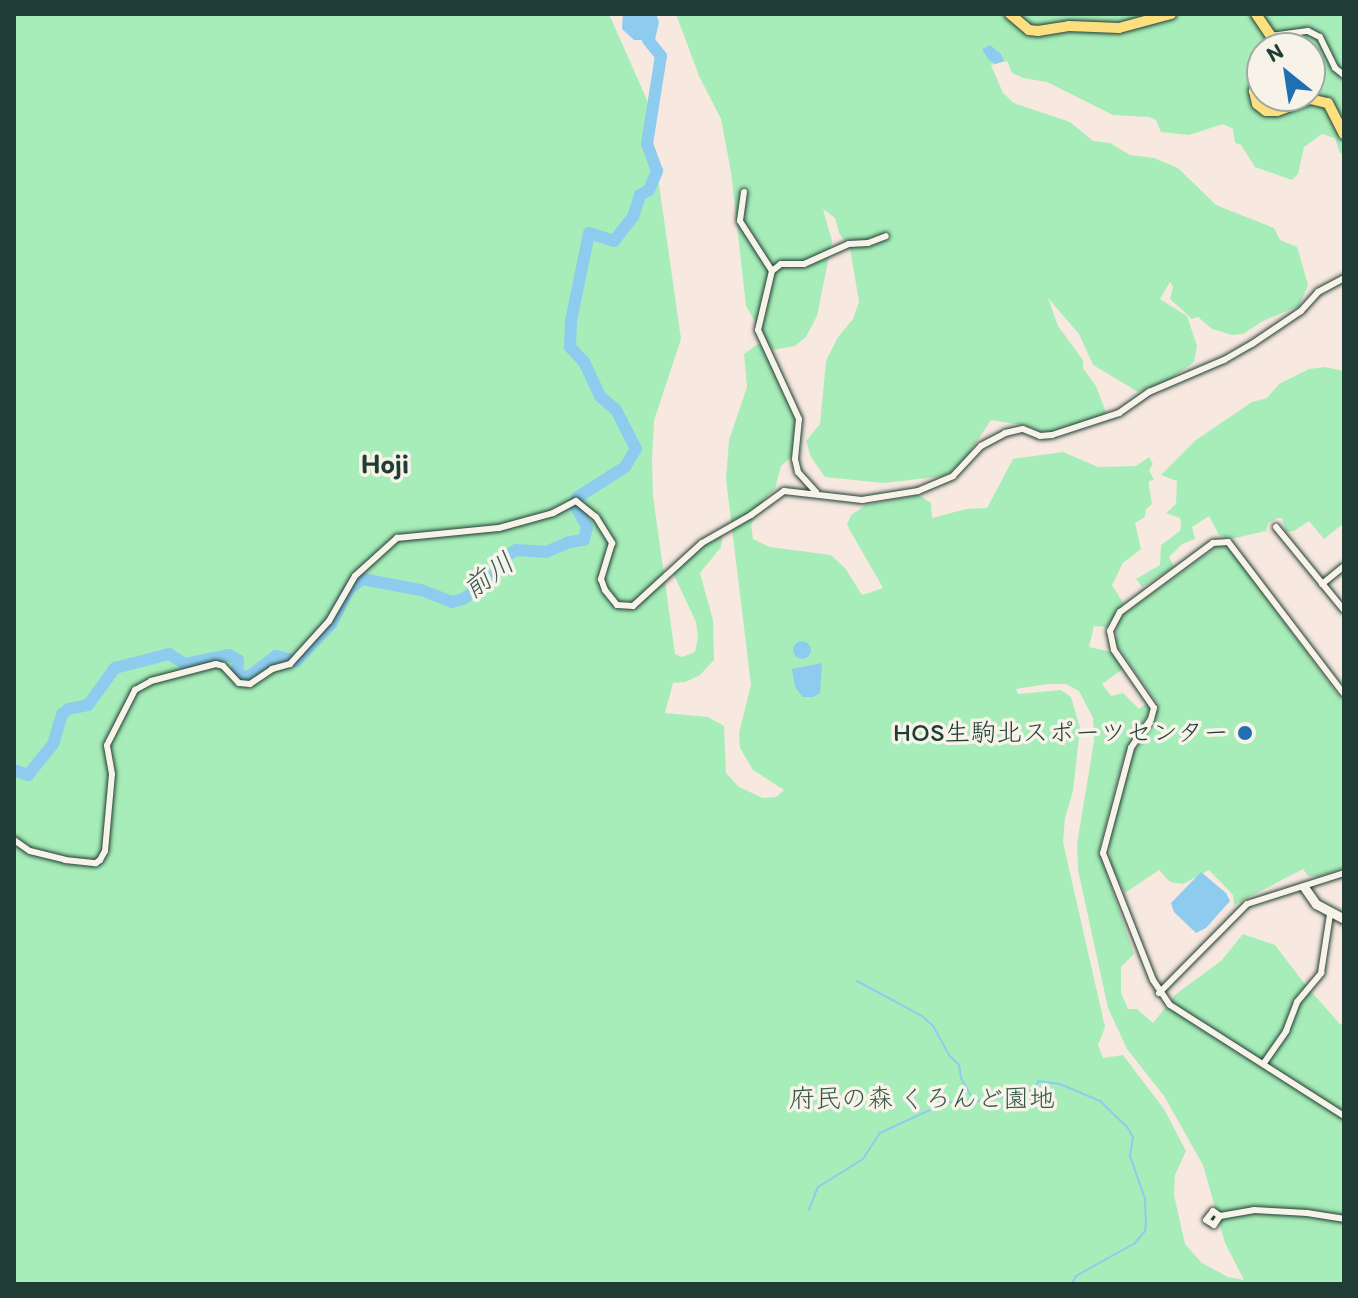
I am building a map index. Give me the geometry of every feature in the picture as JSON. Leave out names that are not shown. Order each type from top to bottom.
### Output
[{"type":"main road","points":[[1010,14],[1033,31],[1069,26],[1119,28],[1171,14]]},
{"type":"main road","points":[[1256,14],[1268,32]]},
{"type":"main road","points":[[1326,103],[1344,134]]},
{"type":"street","points":[[1326,49],[1335,68],[1344,75]]},
{"type":"street","points":[[744,192],[740,221],[772,271]]},
{"type":"street","points":[[816,492],[798,472],[795,459],[799,419],[758,330],[772,271],[781,264],[804,264],[849,244],[868,243],[886,236]]},
{"type":"street","points":[[14,840],[50,857],[96,863],[105,851],[112,774],[107,745],[135,690],[151,681],[216,664],[223,666],[239,683],[250,684],[272,669],[292,662],[329,621],[355,576],[397,538],[499,528],[553,513],[578,502],[610,538],[611,553],[601,579],[611,600],[623,607],[642,601],[702,543],[751,515],[774,495],[794,490],[862,500],[918,491],[953,476],[981,446],[1005,433],[1023,429],[1040,436],[1052,435],[1119,413],[1149,392],[1241,350],[1344,278]]},
{"type":"street","points":[[1276,527],[1344,610]]},
{"type":"street","points":[[1344,694],[1228,542],[1213,543],[1115,618],[1110,631],[1114,650],[1154,708],[1151,719],[1131,748],[1103,853],[1159,993],[1170,1005],[1344,1116]]},
{"type":"street","points":[[1322,584],[1344,566]]},
{"type":"street","points":[[1159,993],[1247,904],[1344,873]]},
{"type":"street","points":[[1304,887],[1316,904],[1344,919]]},
{"type":"street","points":[[1264,1063],[1286,1031],[1297,1002],[1321,973],[1330,914]]},
{"type":"street","points":[[1220,1216],[1254,1210],[1344,1219]]},
{"type":"green space","name":"府民の森 くろんど園地","points":[[14,14],[609,14],[647,100],[681,339],[654,421],[652,459],[653,496],[675,654],[682,657],[695,652],[698,637],[696,622],[673,573],[704,543],[723,531],[721,547],[700,573],[713,620],[714,660],[699,676],[673,683],[665,713],[708,717],[724,726],[726,773],[739,787],[763,798],[776,797],[784,790],[753,770],[740,748],[739,733],[751,685],[726,479],[729,440],[747,387],[744,354],[758,344],[765,344],[778,383],[796,416],[797,428],[792,456],[781,466],[775,489],[764,499],[751,525],[753,539],[770,547],[831,555],[845,568],[862,595],[883,588],[847,525],[851,515],[866,505],[919,495],[931,503],[932,518],[966,509],[987,508],[1013,459],[1063,452],[1098,467],[1136,466],[1149,457],[1153,464],[1149,470],[1154,480],[1149,481],[1152,504],[1146,509],[1145,517],[1135,523],[1141,549],[1123,563],[1112,585],[1124,604],[1106,627],[1094,626],[1089,647],[1111,652],[1123,669],[1102,684],[1111,696],[1123,693],[1139,709],[1148,703],[1150,710],[1124,756],[1099,851],[1134,954],[1121,967],[1121,993],[1128,1009],[1137,1009],[1153,1023],[1176,994],[1221,961],[1243,934],[1275,945],[1307,987],[1340,1024],[1344,1023],[1344,1284],[14,1284]],"holes":[[[1066,684],[1079,691],[1093,718],[1094,741],[1077,844],[1078,870],[1108,1008],[1127,1049],[1164,1096],[1203,1165],[1225,1243],[1244,1280],[1228,1277],[1202,1263],[1185,1244],[1174,1195],[1175,1175],[1186,1151],[1164,1109],[1123,1055],[1103,1058],[1098,1045],[1105,1027],[1063,842],[1080,728],[1071,697],[1061,690],[1018,694],[1016,689]]]},
{"type":"green space","points":[[676,14],[1344,14],[1344,154],[1340,153],[1335,138],[1322,134],[1304,147],[1298,174],[1292,180],[1255,167],[1241,145],[1235,143],[1233,129],[1223,124],[1189,135],[1161,132],[1156,120],[1149,117],[1113,115],[1047,82],[1012,73],[1007,61],[991,65],[1003,93],[1014,103],[1070,122],[1093,141],[1110,143],[1130,155],[1154,158],[1178,168],[1216,205],[1274,228],[1280,240],[1297,247],[1308,285],[1299,306],[1263,321],[1243,334],[1232,335],[1212,329],[1198,317],[1192,319],[1170,299],[1173,287],[1170,282],[1160,299],[1187,316],[1197,346],[1194,362],[1169,380],[1138,392],[1093,365],[1079,334],[1048,298],[1058,326],[1083,360],[1083,368],[1096,386],[1107,415],[1047,434],[1027,426],[991,420],[961,465],[944,476],[884,483],[825,477],[811,457],[806,441],[820,424],[826,361],[838,337],[853,319],[859,302],[850,248],[839,233],[835,218],[823,209],[832,241],[817,316],[806,337],[795,346],[772,350],[746,306],[731,172],[721,119],[699,76]]},
{"type":"green space","points":[[1325,367],[1344,371],[1344,523],[1324,539],[1309,521],[1294,531],[1286,532],[1282,518],[1277,518],[1268,523],[1266,531],[1231,539],[1219,535],[1209,516],[1192,527],[1195,539],[1182,544],[1169,557],[1174,567],[1142,587],[1136,579],[1160,565],[1161,545],[1180,531],[1180,518],[1166,513],[1176,504],[1177,481],[1161,475],[1196,440],[1252,402],[1267,398],[1279,384],[1309,369]]},
{"type":"green space","name":"HOS生駒北スポーツセンター","points":[[1219,545],[1230,549],[1344,703],[1344,868],[1318,877],[1308,876],[1303,869],[1234,905],[1233,895],[1209,870],[1183,884],[1170,882],[1159,870],[1125,893],[1110,864],[1109,839],[1133,753],[1153,723],[1157,703],[1116,644],[1117,624],[1123,615]]},
{"type":"water","points":[[623,14],[656,14],[659,22],[655,40],[634,40],[622,29]]},
{"type":"water","points":[[990,45],[1004,61],[995,64],[988,59],[982,49]]},
{"type":"water","points":[[798,641],[806,641],[811,650],[809,657],[798,659],[793,654],[793,646]]},
{"type":"water","points":[[822,663],[820,693],[803,697],[795,687],[792,669]]},
{"type":"water","points":[[1201,872],[1226,893],[1230,901],[1206,928],[1196,933],[1174,912],[1171,903]]},
{"type":"waterway","name":"前川","points":[[14,770],[28,775],[53,744],[62,714],[69,709],[88,705],[115,668],[169,654],[185,664],[229,655],[238,660],[237,674],[248,677],[276,656],[296,661],[331,624],[349,589],[362,579],[421,590],[452,602],[463,599],[489,582],[506,556],[516,550],[546,552],[569,542],[584,540],[587,527],[576,506],[578,497],[625,467],[636,449],[616,410],[600,396],[584,362],[570,347],[571,321],[589,233],[614,241],[633,217],[640,195],[649,190],[657,171],[647,144],[661,56],[648,40]]},
{"type":"waterway","points":[[857,981],[922,1016],[933,1026],[949,1055],[959,1065],[961,1078],[973,1100]]},
{"type":"waterway","points":[[809,1210],[818,1187],[863,1159],[880,1133],[947,1102],[967,1103],[1021,1094],[1033,1090],[1039,1081],[1060,1084],[1100,1101],[1127,1127],[1133,1137],[1130,1156],[1145,1199],[1145,1231],[1135,1243],[1076,1276],[1072,1284]]},
{"type":"place","name":"HOS生駒北スポーツセンター","points":[[1245,733]]},
{"type":"district","name":"Hoji","points":[[385,463]]}]
